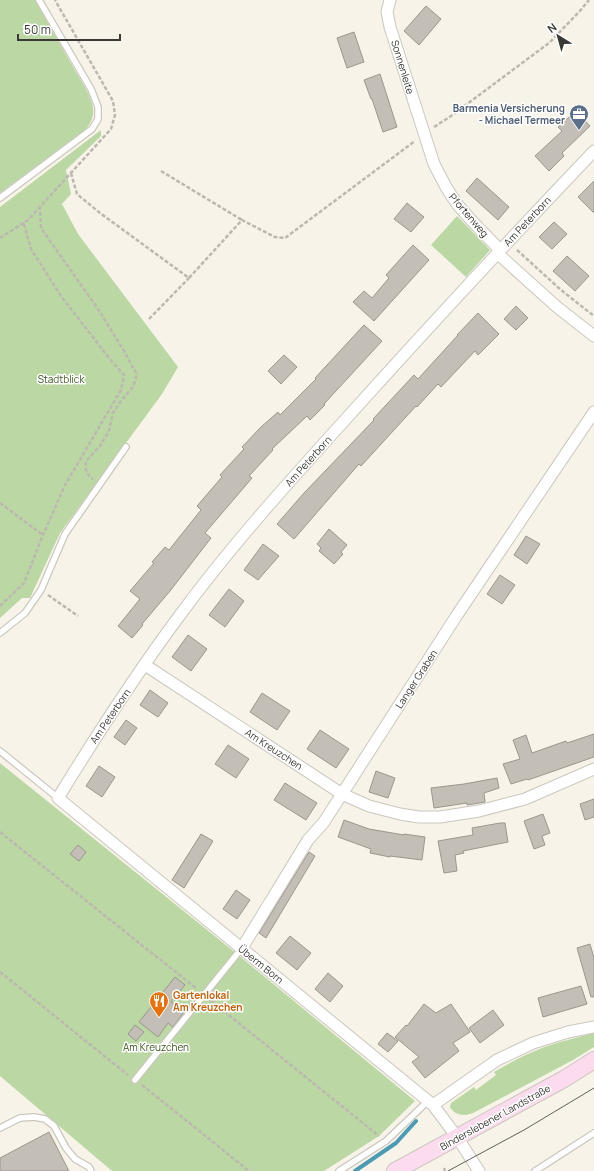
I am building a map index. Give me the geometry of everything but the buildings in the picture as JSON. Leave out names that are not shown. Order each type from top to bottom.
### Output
[{"type":"main road","name":"Binderslebener Landstraße","points":[[395,1171],[564,1079],[594,1060]]},
{"type":"street","name":"Sonnenleite","points":[[390,0],[387,12],[390,27],[424,134]]},
{"type":"street","name":"Pfortenweg","points":[[424,134],[434,164],[457,204],[471,220],[502,248],[557,307],[594,336]]},
{"type":"street","name":"Am Peterborn","points":[[58,798],[107,720],[180,615],[254,521],[398,361],[594,151]]},
{"type":"street","name":"Langer Graben","points":[[242,948],[308,840],[324,822],[457,615],[594,412]]},
{"type":"street","name":"Am Kreuzchen","points":[[145,665],[342,794],[369,806],[400,814],[419,817],[440,817],[479,811],[525,799],[594,770]]},
{"type":"street","name":"Überm Born","points":[[58,798],[430,1103],[457,1138],[479,1171]]},
{"type":"street","points":[[430,1103],[497,1060],[533,1043],[568,1032],[594,1027]]},
{"type":"lane","points":[[0,198],[92,129],[98,119],[98,106],[91,88],[39,0]]},
{"type":"lane","points":[[0,633],[25,613],[41,590],[65,534],[126,447]]},
{"type":"lane","points":[[0,751],[58,798]]},
{"type":"lane","points":[[135,1080],[242,948]]},
{"type":"lane","points":[[339,1171],[386,1141],[430,1103]]},
{"type":"lane","points":[[0,1128],[20,1118],[34,1117],[46,1119],[54,1126],[66,1148],[75,1159],[89,1167],[91,1171]]},
{"type":"lane","points":[[535,1171],[594,1133]]},
{"type":"path","points":[[0,238],[24,224],[28,220],[111,129],[115,115],[113,100],[55,0]]},
{"type":"path","points":[[161,171],[242,220],[275,237],[285,238],[549,43],[589,0]]},
{"type":"path","points":[[71,173],[77,194],[189,278]]},
{"type":"path","points":[[40,206],[41,228],[100,312],[136,373],[136,379],[132,388],[113,413],[108,431],[100,446],[86,461],[86,470],[88,475],[100,484]]},
{"type":"path","points":[[148,319],[189,278],[242,220]]},
{"type":"path","points":[[0,606],[24,583],[65,486],[121,390],[124,376],[61,296],[31,249],[24,224]]},
{"type":"path","points":[[502,248],[561,290],[583,309],[594,316]]},
{"type":"path","points":[[0,503],[43,535]]},
{"type":"path","points":[[41,590],[78,616]]},
{"type":"path","points":[[0,832],[386,1141]]},
{"type":"path","points":[[0,972],[249,1171]]},
{"type":"green space","points":[[0,0],[35,0],[91,99],[93,114],[92,120],[85,130],[0,193]]},
{"type":"green space","name":"Stadtblick","points":[[101,130],[101,136],[66,170],[71,194],[62,204],[78,234],[178,367],[162,394],[60,533],[30,598],[22,598],[0,618],[0,207]]},
{"type":"green space","points":[[457,216],[490,250],[466,277],[431,245]]},
{"type":"green space","name":"Am Kreuzchen","points":[[0,763],[237,954],[415,1101],[379,1136],[324,1171],[112,1171],[0,1076]]},
{"type":"green space","points":[[594,1033],[594,1047],[573,1060],[473,1113],[467,1115],[457,1114],[450,1107],[451,1103],[474,1087],[476,1090],[496,1075],[494,1072],[519,1058],[536,1050]]},
{"type":"waterway","points":[[355,1171],[396,1143],[416,1121]]},
{"type":"tram line","points":[[448,1171],[524,1130],[594,1088]]},
{"type":"place","name":"Barmenia Versicherung - Michael Termeer","points":[[579,131]]},
{"type":"place","name":"Gartenlokal Am Kreuzchen","points":[[159,1018]]}]
